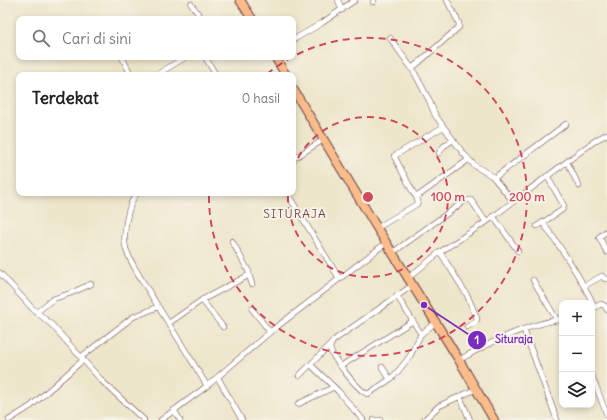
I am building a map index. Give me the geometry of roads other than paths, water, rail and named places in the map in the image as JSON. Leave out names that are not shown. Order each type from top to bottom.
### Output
[{"type":"main road","points":[[240,0],[249,16]]},
{"type":"main road","points":[[277,60],[284,72]]},
{"type":"main road","points":[[296,96],[376,228],[459,360],[494,420]]},
{"type":"street","points":[[338,0],[342,10]]},
{"type":"street","points":[[296,38],[342,10],[355,0]]},
{"type":"street","points":[[413,70],[413,67],[416,64],[459,27],[459,22],[447,0]]},
{"type":"street","points":[[191,4],[200,16]]},
{"type":"street","points":[[390,38],[413,70],[443,127],[468,160],[494,178],[513,201]]},
{"type":"street","points":[[124,60],[130,72]]},
{"type":"street","points":[[161,72],[181,60]]},
{"type":"street","points":[[207,60],[214,72]]},
{"type":"street","points":[[494,178],[566,124]]},
{"type":"street","points":[[376,228],[418,202],[394,156],[443,127]]},
{"type":"street","points":[[408,278],[440,252],[486,222],[596,140],[607,134]]},
{"type":"street","points":[[296,157],[323,140]]},
{"type":"street","points":[[439,153],[444,146],[453,140]]},
{"type":"street","points":[[416,196],[468,160]]},
{"type":"street","points":[[567,162],[579,186]]},
{"type":"street","points":[[537,226],[562,210],[564,206],[547,176]]},
{"type":"street","points":[[135,196],[129,210],[125,234],[125,243],[132,262],[208,386]]},
{"type":"street","points":[[289,196],[339,278]]},
{"type":"street","points":[[392,253],[466,200],[471,200],[475,204],[486,222]]},
{"type":"street","points":[[493,216],[518,251]]},
{"type":"street","points":[[543,223],[559,245],[584,286],[590,300]]},
{"type":"street","points":[[607,231],[599,237],[607,252]]},
{"type":"street","points":[[232,240],[249,272],[248,276],[252,284]]},
{"type":"street","points":[[161,420],[208,386],[270,332],[386,243]]},
{"type":"street","points":[[440,252],[467,295],[478,318],[476,322],[467,327]]},
{"type":"street","points":[[0,273],[52,326],[102,381],[144,420]]},
{"type":"street","points":[[169,323],[202,300],[248,276]]},
{"type":"street","points":[[584,286],[602,276],[607,279]]},
{"type":"street","points":[[459,360],[487,344],[542,323],[559,319],[533,280]]},
{"type":"street","points":[[37,312],[53,299],[91,284]]},
{"type":"street","points":[[299,376],[331,344],[356,324],[413,285]]},
{"type":"street","points":[[397,296],[421,334]]},
{"type":"street","points":[[202,300],[223,327]]},
{"type":"street","points":[[595,308],[603,305],[607,310]]},
{"type":"street","points":[[9,420],[32,406],[82,358],[133,317],[158,306]]},
{"type":"street","points":[[252,308],[270,332]]},
{"type":"street","points":[[341,366],[413,321]]},
{"type":"street","points":[[331,344],[330,350],[341,366],[361,391],[368,394],[390,379],[403,366],[421,334],[435,323]]},
{"type":"street","points":[[524,330],[557,420]]},
{"type":"street","points":[[310,365],[334,387],[363,420]]},
{"type":"street","points":[[382,367],[390,379]]},
{"type":"street","points":[[218,378],[242,420]]},
{"type":"street","points":[[595,384],[607,415]]},
{"type":"street","points":[[298,404],[334,387]]},
{"type":"street","points":[[424,420],[439,406],[476,389]]},
{"type":"street","points":[[460,397],[470,420]]},
{"type":"street","points":[[174,410],[180,420]]},
{"type":"street","points":[[374,420],[380,420]]},
{"type":"place","name":"Situraja","points":[[424,305]]},
{"type":"district","name":"SITURAJA","points":[[295,213]]}]
